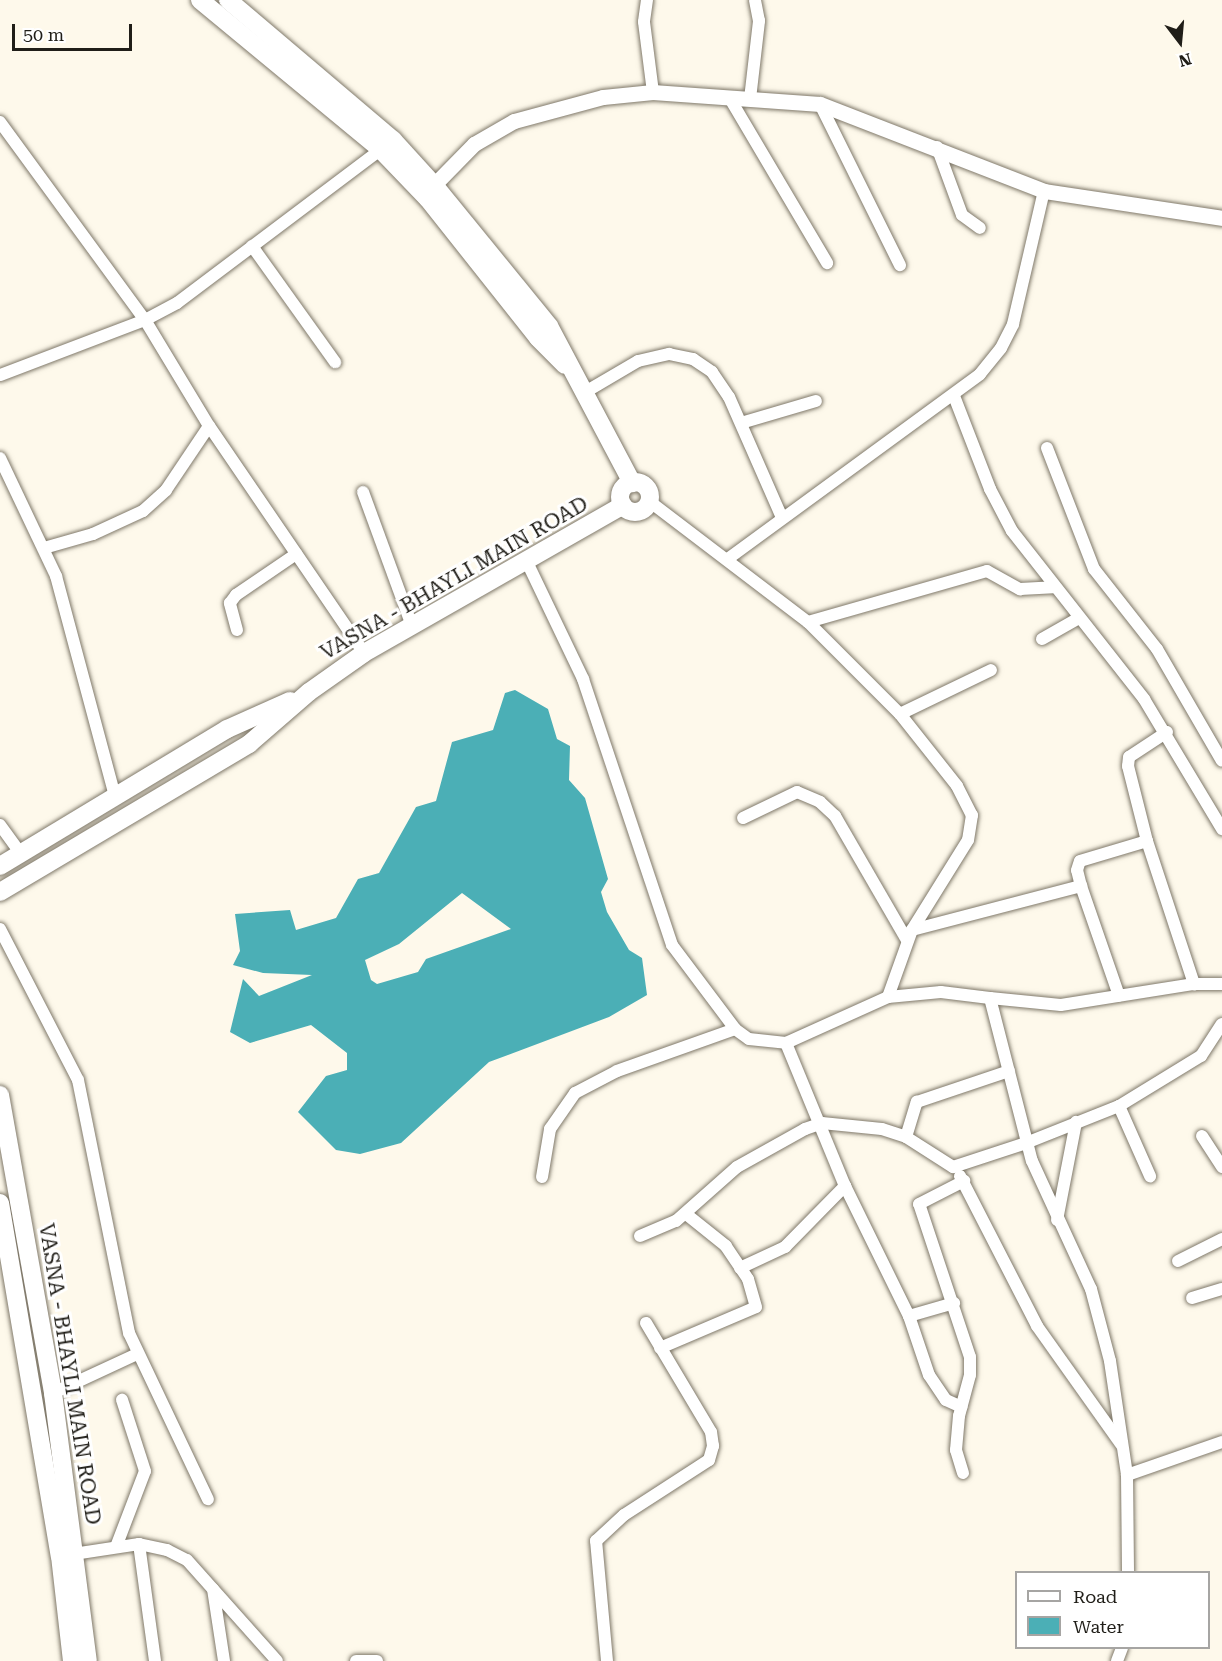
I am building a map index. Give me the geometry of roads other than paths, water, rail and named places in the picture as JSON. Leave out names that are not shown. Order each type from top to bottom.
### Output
[{"type":"main road","points":[[200,0],[386,145]]},
{"type":"main road","points":[[228,0],[386,145],[429,190],[549,326],[584,386],[632,483],[646,487],[649,501],[640,511],[630,511],[623,505],[621,491],[632,483]]},
{"type":"main road","name":"VASNA - BHAYLI MAIN ROAD","points":[[0,892],[249,744],[309,692],[364,653],[527,562],[623,505]]},
{"type":"main road","name":"VASNA - BHAYLI MAIN ROAD","points":[[0,866],[227,729],[309,692]]},
{"type":"main road","name":"VASNA - BHAYLI MAIN ROAD","points":[[0,1095],[53,1393],[68,1555],[72,1661]]},
{"type":"main road","name":"VASNA - BHAYLI MAIN ROAD","points":[[0,1203],[88,1661]]},
{"type":"street","points":[[647,0],[644,22],[652,92]]},
{"type":"street","points":[[750,99],[759,21],[755,0]]},
{"type":"street","points":[[429,190],[474,144],[514,121],[603,97],[652,92],[820,104],[937,147],[1044,191],[1110,203],[1222,218]]},
{"type":"street","points":[[729,97],[827,263]]},
{"type":"street","points":[[820,104],[900,265]]},
{"type":"street","points":[[0,122],[145,320],[209,426],[364,653]]},
{"type":"street","points":[[0,375],[145,320],[177,303],[386,145]]},
{"type":"street","points":[[937,147],[962,214],[980,228]]},
{"type":"street","points":[[729,558],[904,426],[954,396],[980,374],[1001,348],[1021,296],[1044,191]]},
{"type":"street","points":[[252,246],[335,362]]},
{"type":"street","points":[[584,386],[638,361],[669,354],[693,359],[712,372],[741,423],[782,518]]},
{"type":"street","points":[[954,396],[990,489],[1012,531],[1167,732],[1222,829]]},
{"type":"street","points":[[741,423],[816,401]]},
{"type":"street","points":[[44,548],[93,534],[143,511],[166,490],[209,426]]},
{"type":"street","points":[[1047,448],[1094,569],[1156,650],[1222,761]]},
{"type":"street","points":[[0,458],[44,548],[63,600],[115,796]]},
{"type":"street","points":[[363,492],[412,626]]},
{"type":"street","points":[[649,501],[729,558],[808,622],[900,714],[957,786],[972,815],[969,840],[909,935],[888,997]]},
{"type":"street","points":[[237,630],[230,603],[236,595],[296,554]]},
{"type":"street","points":[[527,562],[583,678],[672,945],[735,1029],[749,1039],[786,1043],[888,997],[941,992],[1060,1005],[1194,984],[1222,984]]},
{"type":"street","points":[[808,622],[987,571],[1020,589],[1053,587]]},
{"type":"street","points":[[1042,639],[1079,618]]},
{"type":"street","points":[[900,714],[991,670]]},
{"type":"street","points":[[1167,732],[1129,757],[1128,766],[1147,841],[1194,984]]},
{"type":"street","points":[[742,818],[797,792],[820,802],[841,825],[909,935]]},
{"type":"street","points":[[0,825],[20,853]]},
{"type":"street","points":[[1119,996],[1077,870],[1080,861],[1147,841]]},
{"type":"street","points":[[909,935],[1081,886]]},
{"type":"street","points":[[0,929],[78,1080],[129,1333],[137,1354],[208,1499]]},
{"type":"street","points":[[990,998],[1026,1143],[1097,1308],[1110,1361],[1127,1475],[1128,1571]]},
{"type":"street","points":[[953,1167],[1026,1143],[1119,1106],[1201,1056],[1222,1024]]},
{"type":"street","points":[[542,1177],[550,1129],[575,1093],[617,1071],[735,1029]]},
{"type":"street","points":[[786,1043],[822,1123],[845,1186],[909,1316],[929,1375],[946,1400],[962,1407]]},
{"type":"street","points":[[906,1137],[917,1102],[1009,1071]]},
{"type":"street","points":[[1119,1106],[1150,1176]]},
{"type":"street","points":[[1058,1220],[1076,1122]]},
{"type":"street","points":[[640,1236],[686,1214],[737,1167],[822,1123],[882,1129],[906,1137],[953,1167],[964,1181],[1037,1326],[1123,1447]]},
{"type":"street","points":[[1202,1136],[1222,1167]]},
{"type":"street","points":[[963,1473],[956,1450],[962,1407],[970,1375],[970,1357],[954,1303],[919,1204],[964,1181]]},
{"type":"street","points":[[740,1268],[785,1247],[845,1186]]},
{"type":"street","points":[[660,1348],[756,1307],[740,1268],[726,1246],[686,1214]]},
{"type":"street","points":[[1178,1261],[1222,1239]]},
{"type":"street","points":[[1192,1298],[1222,1289]]},
{"type":"street","points":[[909,1316],[954,1303]]},
{"type":"street","points":[[607,1661],[596,1540],[624,1515],[709,1460],[713,1446],[711,1432],[646,1323]]},
{"type":"street","points":[[53,1393],[137,1354]]},
{"type":"street","points":[[116,1547],[145,1471],[122,1400]]},
{"type":"street","points":[[1127,1475],[1222,1442]]},
{"type":"street","points":[[68,1555],[139,1544],[167,1550],[187,1560],[277,1661]]},
{"type":"street","points":[[139,1544],[154,1661]]},
{"type":"street","points":[[213,1589],[224,1661]]},
{"type":"street","points":[[356,1661],[377,1661]]},
{"type":"water","points":[[515,690],[548,709],[557,739],[570,746],[569,780],[585,798],[608,879],[601,892],[607,912],[629,950],[642,958],[647,995],[609,1017],[489,1062],[401,1143],[360,1154],[336,1150],[298,1112],[326,1076],[347,1070],[347,1053],[311,1025],[250,1043],[230,1032],[243,979],[259,996],[312,975],[263,973],[233,965],[240,951],[235,914],[290,910],[296,930],[336,918],[358,879],[379,873],[416,807],[436,801],[452,742],[493,730],[505,693]],"holes":[[[462,893],[511,929],[426,959],[418,972],[377,984],[371,980],[365,960],[399,944]]]}]
